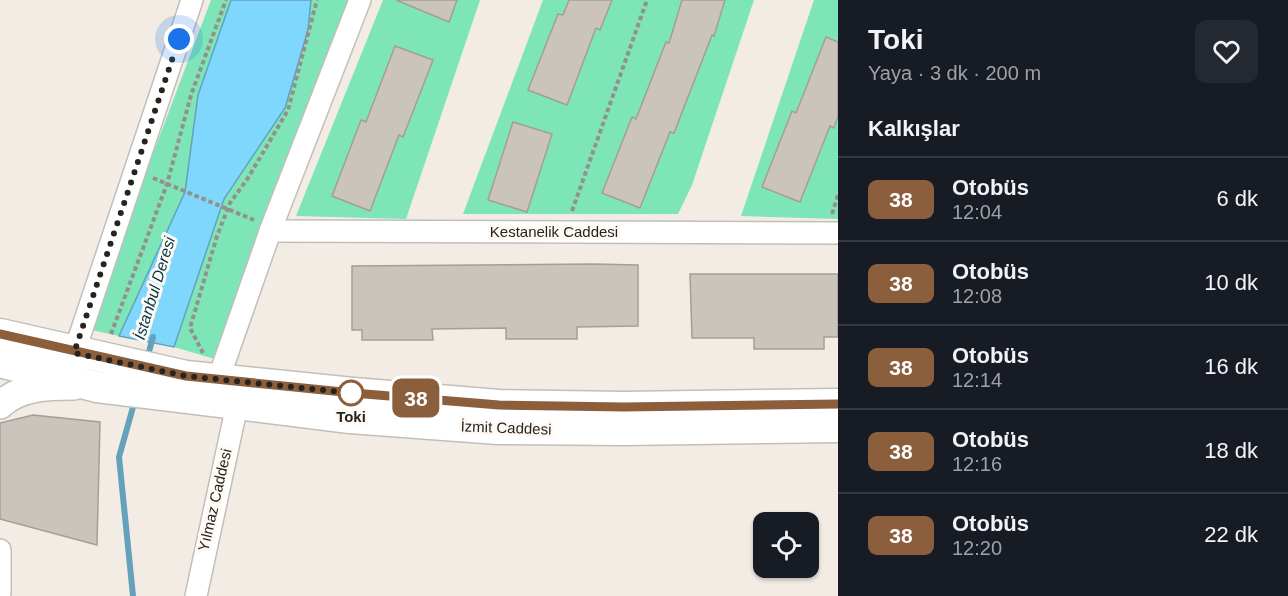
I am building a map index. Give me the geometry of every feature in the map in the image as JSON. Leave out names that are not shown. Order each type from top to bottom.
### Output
[{"type":"main road","name":"İzmit Caddesi","points":[[0,334],[95,361],[199,378],[499,405],[624,407],[838,404]]},
{"type":"main road","name":"İzmit Caddesi","points":[[0,362],[95,361]]},
{"type":"main road","name":"İzmit Caddesi","points":[[199,378],[237,405],[350,418],[498,429],[838,427]]},
{"type":"street","points":[[0,405],[7,398],[95,361],[192,0]]},
{"type":"street","points":[[199,378],[271,229],[360,0]]},
{"type":"street","name":"Kestanelik Caddesi","points":[[271,229],[838,233]]},
{"type":"street","name":"Yılmaz Caddesi","points":[[196,596],[237,405]]},
{"type":"street","points":[[0,550],[0,594]]},
{"type":"path","points":[[95,361],[167,184],[191,95],[226,0]]},
{"type":"path","points":[[199,378],[201,352],[189,328],[217,236],[227,209],[288,110],[317,0]]},
{"type":"path","points":[[565,232],[647,0]]},
{"type":"path","points":[[167,184],[271,229]]},
{"type":"green space","points":[[211,0],[231,0],[198,95],[185,192],[119,336],[87,329]]},
{"type":"green space","points":[[311,0],[350,0],[218,360],[174,347],[224,199],[284,109],[308,30]]},
{"type":"green space","points":[[383,0],[480,0],[406,219],[296,216]]},
{"type":"green space","points":[[543,0],[754,0],[692,185],[678,214],[463,214]]},
{"type":"green space","points":[[814,0],[838,0],[838,219],[741,216]]},
{"type":"water","points":[[231,0],[311,0],[308,30],[285,108],[224,199],[174,347],[119,336],[185,192],[198,95]]},
{"type":"building","points":[[396,0],[457,0],[449,22]]},
{"type":"building","points":[[569,0],[612,0],[600,30],[596,28],[567,105],[528,90],[558,14],[563,15]]},
{"type":"building","points":[[682,0],[725,0],[714,36],[712,35],[674,133],[670,132],[640,208],[602,193],[632,117],[636,119],[666,42],[669,43]]},
{"type":"building","points":[[826,37],[838,42],[838,116],[834,128],[830,126],[800,202],[762,187],[792,111],[796,113]]},
{"type":"building","points":[[395,46],[433,60],[403,137],[399,135],[370,211],[332,196],[361,120],[366,122]]},
{"type":"building","points":[[513,122],[552,134],[527,212],[488,200]]},
{"type":"building","points":[[638,265],[638,326],[577,327],[577,339],[506,339],[506,328],[432,329],[433,340],[362,340],[362,330],[352,330],[352,266]]},
{"type":"building","points":[[690,274],[838,274],[838,337],[824,337],[824,349],[754,349],[754,338],[692,338]]},
{"type":"building","points":[[33,415],[100,422],[97,545],[0,519],[0,423]]},
{"type":"waterway","name":"İstanbul Deresi","points":[[147,359],[153,337]]},
{"type":"waterway","name":"İstanbul Deresi","points":[[133,596],[119,457],[135,400]]},
{"type":"bus line","name":"38","points":[[0,334],[74,353],[186,376],[353,393],[499,405],[624,407],[838,404]]},
{"type":"place","name":"Toki","points":[[351,393]]},
{"type":"route","points":[[179,39],[154,118],[85,313],[74,353],[186,376],[353,393],[351,393]]}]
